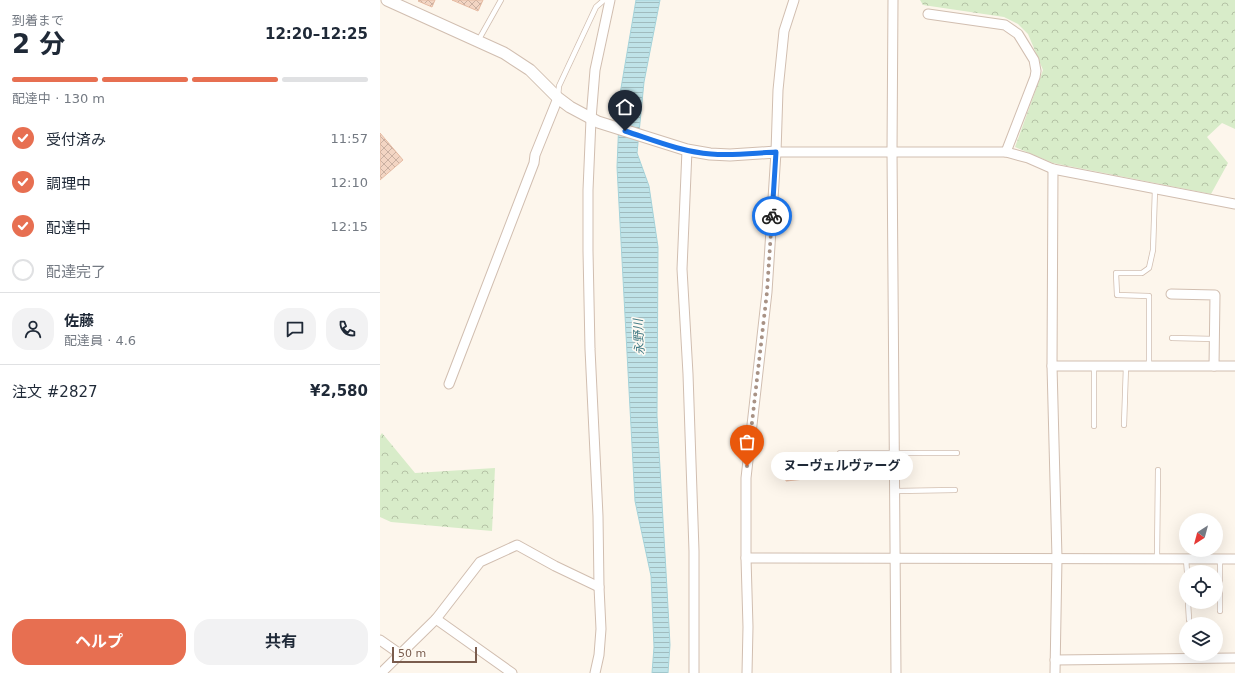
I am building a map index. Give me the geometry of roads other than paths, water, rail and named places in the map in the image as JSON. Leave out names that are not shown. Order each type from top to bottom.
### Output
[{"type":"street","points":[[387,0],[504,53],[518,61],[530,70],[558,98],[594,121],[683,149],[710,154],[730,155],[776,152],[1006,152],[1028,158],[1053,169],[1235,204]]},
{"type":"street","points":[[595,673],[599,655],[601,629],[588,251],[588,190],[594,121],[595,70],[610,0]]},
{"type":"street","points":[[747,673],[748,627],[746,478],[767,292],[776,152],[778,90],[784,31],[794,0]]},
{"type":"street","points":[[893,0],[892,151],[896,492],[896,673]]},
{"type":"street","points":[[928,14],[1006,25],[1018,34],[1034,60],[1036,70],[1035,77],[1006,152]]},
{"type":"street","points":[[449,384],[558,98]]},
{"type":"street","points":[[683,149],[682,269],[688,374],[694,551],[694,673]]},
{"type":"street","points":[[1053,169],[1052,366],[1057,558],[1055,673]]},
{"type":"street","points":[[1171,294],[1215,295],[1214,366]]},
{"type":"street","points":[[1052,366],[1235,366]]},
{"type":"street","points":[[381,673],[436,619],[480,562],[517,545],[599,588]]},
{"type":"street","points":[[746,558],[1235,559]]},
{"type":"street","points":[[436,619],[512,673]]},
{"type":"street","points":[[380,640],[400,654]]},
{"type":"street","points":[[1055,660],[1235,658]]},
{"type":"lane","points":[[478,41],[501,0]]},
{"type":"lane","points":[[558,98],[559,86],[587,24],[596,7],[604,0]]},
{"type":"lane","points":[[1149,365],[1149,296],[1116,295],[1116,273],[1142,273],[1149,268],[1153,250],[1155,189]]},
{"type":"lane","points":[[1172,338],[1215,339]]},
{"type":"lane","points":[[1094,366],[1094,426]]},
{"type":"lane","points":[[1124,426],[1126,366]]},
{"type":"lane","points":[[840,453],[957,453]]},
{"type":"lane","points":[[1157,558],[1158,470]]},
{"type":"lane","points":[[896,492],[954,490]]},
{"type":"lane","points":[[1186,558],[1186,565]]},
{"type":"lane","points":[[1220,559],[1220,611]]},
{"type":"water","name":"永野川","points":[[636,0],[660,0],[644,82],[637,153],[649,186],[658,247],[657,416],[670,645],[668,673],[652,673],[654,647],[651,576],[635,501],[617,167],[620,94]]},
{"type":"place","name":"ヌーヴェルヴァーグ","points":[[747,466]]}]
